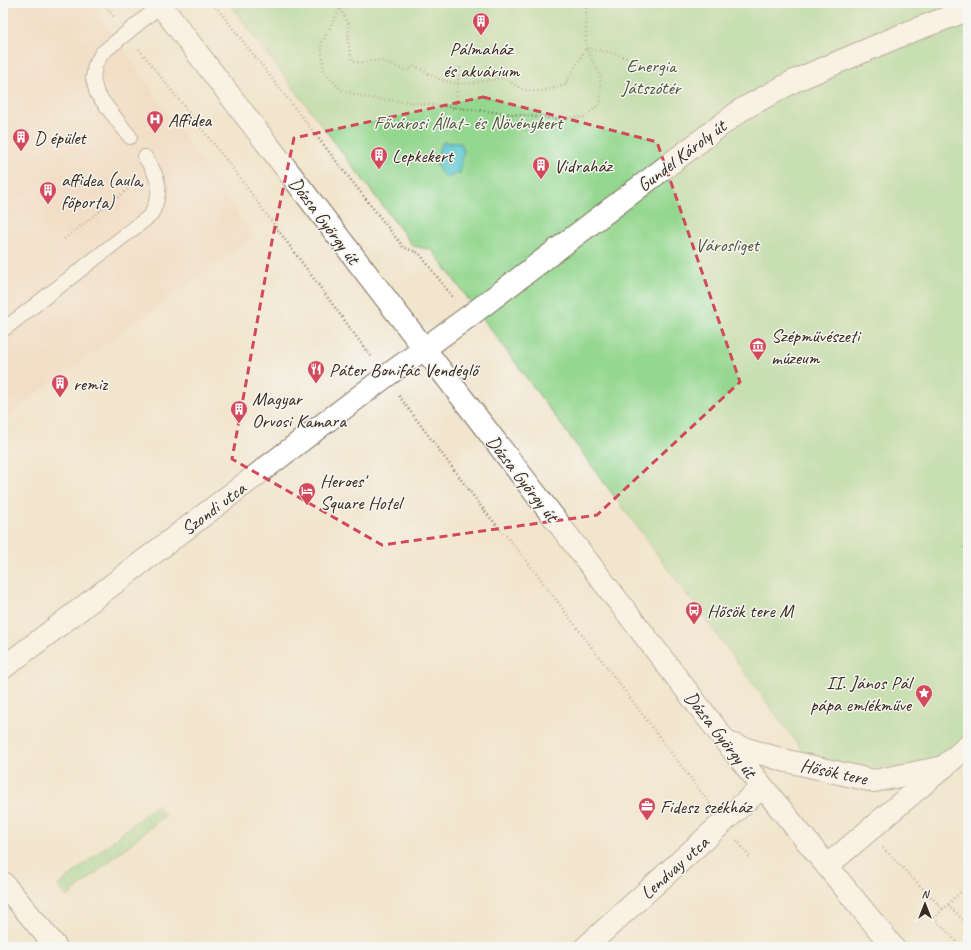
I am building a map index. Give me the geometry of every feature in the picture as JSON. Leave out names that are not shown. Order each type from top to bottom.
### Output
[{"type":"street","name":"Dózsa György út","points":[[160,4],[727,742],[893,947]]},
{"type":"street","name":"Gundel Károly út","points":[[424,349],[741,110],[794,81],[909,32],[968,10]]},
{"type":"street","name":"Szondi utca","points":[[3,668],[385,377],[424,349]]},
{"type":"street","name":"Hősök tere","points":[[727,742],[783,760],[874,781],[944,767]]},
{"type":"street","name":"Hősök tere","points":[[827,866],[968,746]]},
{"type":"street","name":"Lendvay utca","points":[[586,947],[762,787]]},
{"type":"street","points":[[3,883],[56,947]]},
{"type":"lane","points":[[130,137],[97,94],[93,79],[95,65],[102,53],[160,4]]},
{"type":"lane","points":[[3,330],[151,215],[157,202],[158,184],[156,173],[145,157]]},
{"type":"path","points":[[103,3],[234,170],[486,513],[520,552],[611,676],[751,859]]},
{"type":"path","points":[[213,3],[403,247],[419,253],[468,317]]},
{"type":"path","points":[[342,3],[321,44],[324,72],[342,90],[363,96],[555,119],[584,117],[600,104],[600,75],[586,48],[586,3]]},
{"type":"path","points":[[340,9],[349,24],[348,42],[352,60],[359,63],[380,60],[406,71],[416,66],[430,75],[446,82],[470,85],[504,77],[517,89],[542,92],[565,86],[586,48]]},
{"type":"path","points":[[586,48],[630,58],[642,65]]},
{"type":"path","points":[[455,108],[460,65]]},
{"type":"path","points":[[64,239],[138,181]]},
{"type":"path","points":[[963,548],[968,554]]},
{"type":"path","points":[[880,845],[943,909]]},
{"type":"path","points":[[962,947],[934,918],[968,884]]},
{"type":"path","points":[[948,905],[968,925]]},
{"type":"highlighted area","points":[[483,97],[657,142],[740,382],[597,515],[382,545],[232,459],[272,241],[294,138]]},
{"type":"shaded area","points":[[3,3],[91,3],[254,237],[3,418]]},
{"type":"green space","name":"Városliget","points":[[229,3],[968,3],[968,746],[944,767],[880,767],[861,770],[808,758],[432,250],[413,246]]},
{"type":"green space","points":[[156,805],[165,815],[67,897],[58,886]]},
{"type":"water","points":[[443,142],[461,143],[464,150],[460,173],[447,178],[440,170],[437,162],[438,152]]},
{"type":"place","name":"Pálmaház és akvárium","points":[[481,36]]},
{"type":"place","name":"Affidea","points":[[155,134]]},
{"type":"place","name":"D épület","points":[[21,152]]},
{"type":"place","name":"Lepkekert","points":[[379,170]]},
{"type":"place","name":"Vidraház","points":[[541,180]]},
{"type":"place","name":"affidea (aula, főporta)","points":[[48,205]]},
{"type":"place","name":"Szépművészeti múzeum","points":[[758,361]]},
{"type":"place","name":"Páter Bonifác Vendéglő","points":[[316,384]]},
{"type":"place","name":"remiz","points":[[60,398]]},
{"type":"place","name":"Magyar Orvosi Kamara","points":[[239,424]]},
{"type":"place","name":"Heroes' Square Hotel","points":[[307,506]]},
{"type":"place","name":"Hősök tere M","points":[[694,625]]},
{"type":"place","name":"II. János Pál pápa emlékműve","points":[[924,708]]},
{"type":"place","name":"Fidesz székház","points":[[647,821]]},
{"type":"park label","name":"Energia Játszótér","points":[[651,76]]},
{"type":"park label","name":"Fővárosi Állat- és Növénykert","points":[[468,122]]}]
